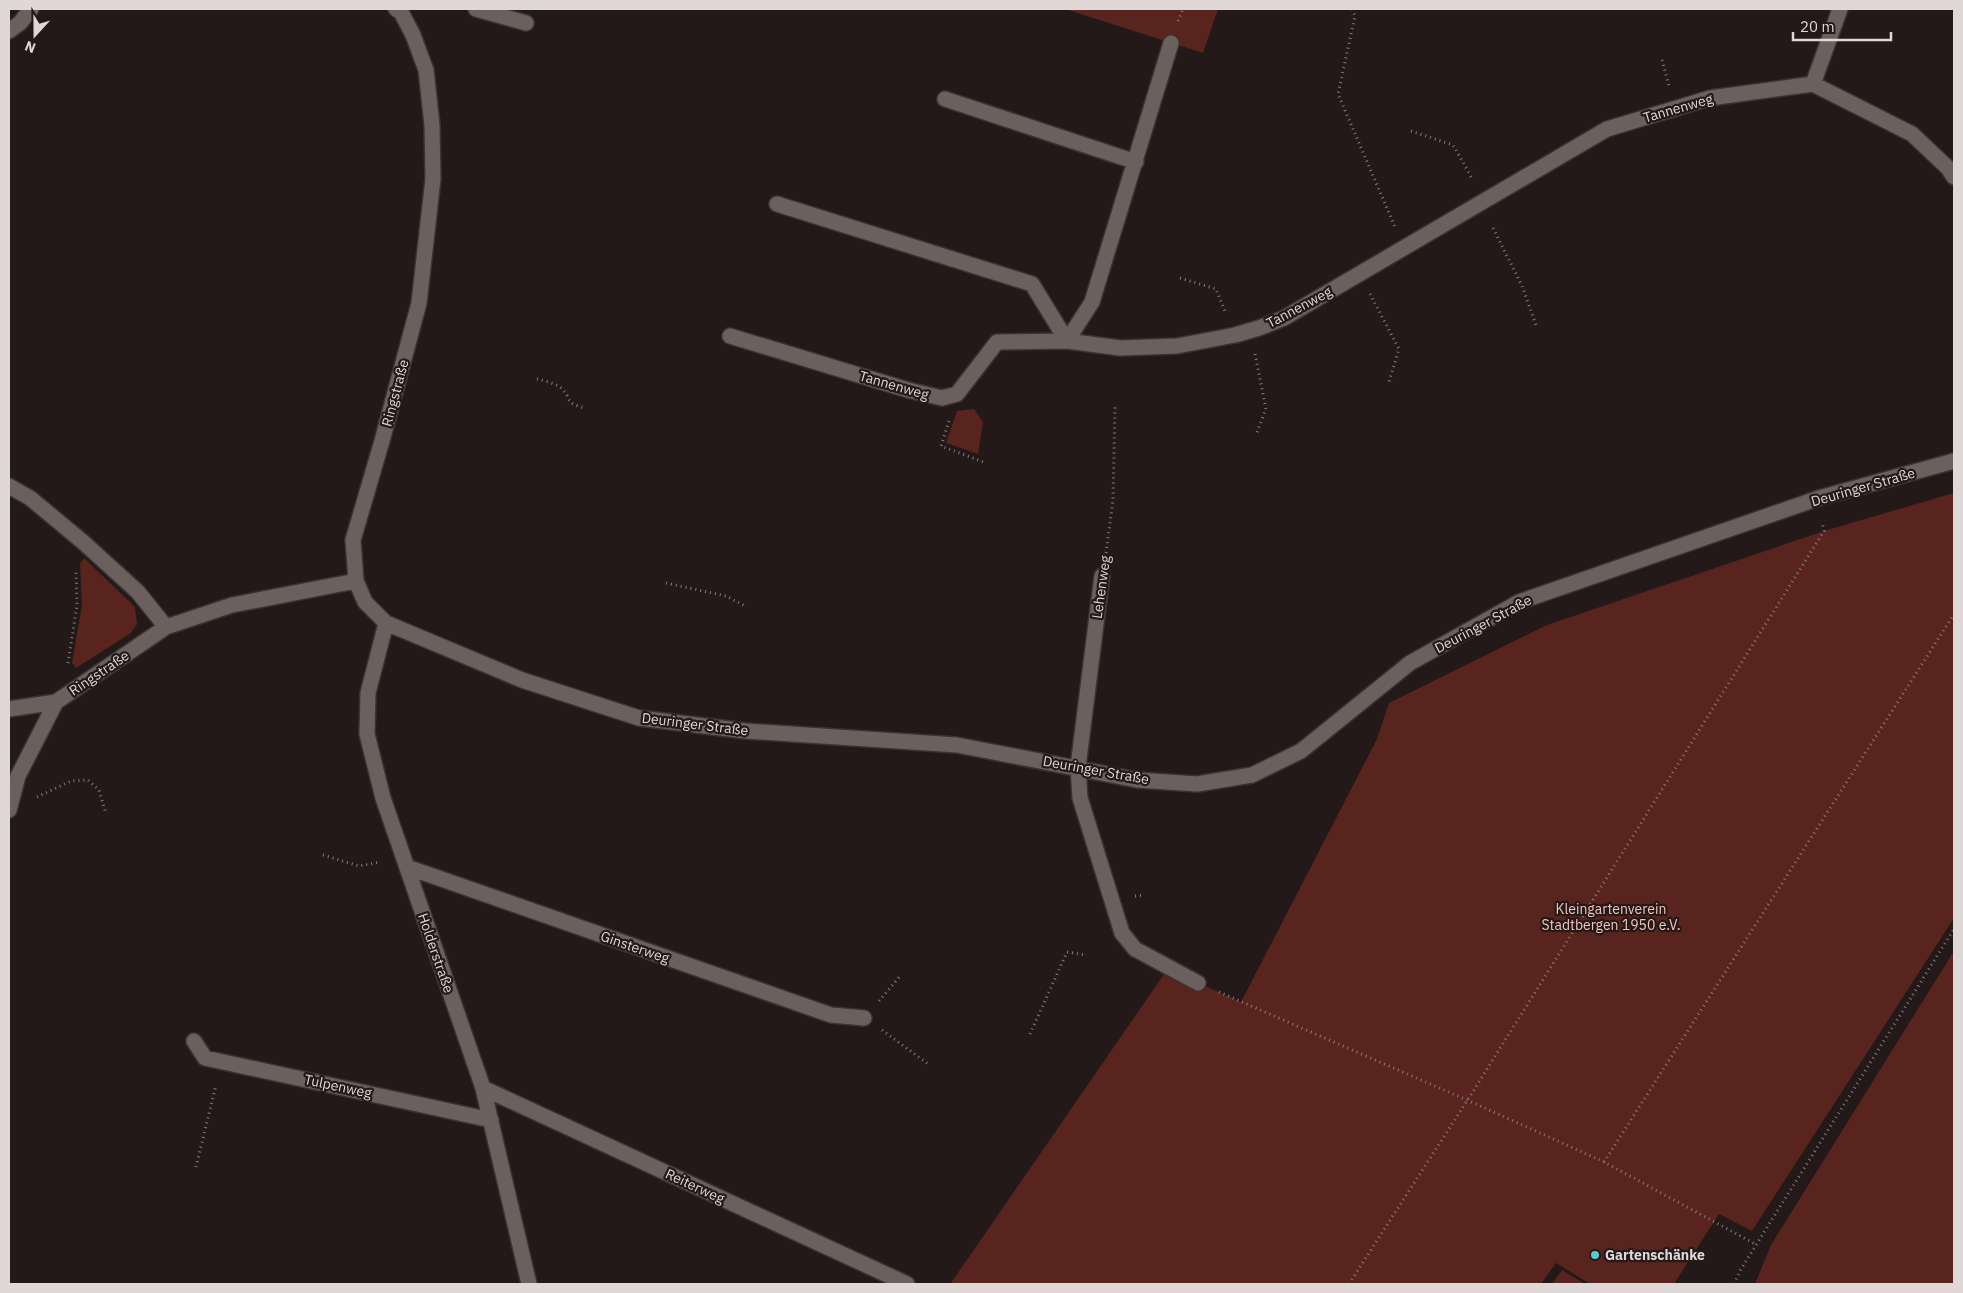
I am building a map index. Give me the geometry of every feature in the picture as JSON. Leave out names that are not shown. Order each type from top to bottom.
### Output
[{"type":"street","points":[[9,31],[31,9]]},
{"type":"street","points":[[476,9],[526,23]]},
{"type":"street","points":[[1840,9],[1813,84],[1912,134],[1948,168],[1954,177]]},
{"type":"street","name":"Ringstraße","points":[[56,702],[166,627],[232,605],[356,581],[353,540],[419,303],[433,180],[432,125],[426,70],[414,35],[401,10]]},
{"type":"street","points":[[777,204],[1032,284],[1067,341],[1092,302],[1171,43]]},
{"type":"street","name":"Tannenweg","points":[[730,336],[908,390],[942,398],[957,394],[997,342],[1067,341],[1120,348],[1178,346],[1235,335],[1284,318],[1607,129],[1710,98],[1813,84]]},
{"type":"street","points":[[945,100],[1136,162]]},
{"type":"street","name":"Deuringer Straße","points":[[356,581],[365,602],[386,623],[522,680],[639,718],[746,731],[957,745],[1137,780],[1197,784],[1252,775],[1301,751],[1410,664],[1519,602],[1819,498],[1954,462]]},
{"type":"street","points":[[9,486],[30,498],[83,542],[138,592],[166,627]]},
{"type":"street","name":"Lehenweg","points":[[1102,576],[1078,767],[1080,798],[1122,934],[1135,949],[1198,983]]},
{"type":"street","name":"Holderstraße","points":[[386,623],[368,693],[367,734],[383,798],[482,1088],[529,1284]]},
{"type":"street","points":[[9,709],[56,702]]},
{"type":"street","points":[[12,791],[56,702]]},
{"type":"street","name":"Ginsterweg","points":[[405,862],[831,1015],[864,1018]]},
{"type":"street","name":"Tulpenweg","points":[[194,1041],[205,1058],[491,1120]]},
{"type":"street","name":"Reiterweg","points":[[482,1088],[906,1284]]},
{"type":"path","points":[[1352,9],[1355,16],[1338,94],[1404,248]]},
{"type":"path","points":[[1411,130],[1452,146],[1485,200]]},
{"type":"path","points":[[1493,228],[1522,286],[1536,325]]},
{"type":"path","points":[[1360,274],[1399,349],[1388,382]]},
{"type":"path","points":[[1180,278],[1216,289],[1235,335]]},
{"type":"path","points":[[1250,330],[1266,409],[1256,435]]},
{"type":"path","points":[[537,379],[562,388],[569,402],[585,408]]},
{"type":"path","points":[[957,394],[941,446],[986,463]]},
{"type":"path","name":"Lehenweg","points":[[1102,576],[1113,500],[1115,406]]},
{"type":"path","points":[[1349,1284],[1467,1100],[1824,531],[1819,498]]},
{"type":"path","points":[[56,702],[68,660],[77,604],[75,555],[83,542]]},
{"type":"path","points":[[666,583],[726,596],[746,607]]},
{"type":"path","points":[[1604,1162],[1954,614]]},
{"type":"path","points":[[12,791],[37,796],[71,781],[88,780],[99,790],[106,814]]},
{"type":"path","points":[[323,855],[359,866],[405,862]]},
{"type":"path","points":[[1734,1284],[1741,1269],[1954,929]]},
{"type":"path","points":[[1030,1034],[1067,952],[1085,955]]},
{"type":"path","points":[[901,974],[864,1018],[928,1064]]},
{"type":"path","points":[[1198,983],[1604,1162],[1757,1245]]},
{"type":"path","points":[[196,1167],[222,1061]]},
{"type":"green space","points":[[1065,9],[1218,9],[1203,53]]},
{"type":"green space","points":[[974,409],[983,422],[978,454],[946,443],[957,411]]},
{"type":"green space","name":"Kleingartenverein Stadtbergen 1950 e.V.","points":[[1954,493],[1954,918],[1752,1231],[1719,1214],[1674,1284],[1590,1284],[1556,1263],[1541,1284],[951,1283],[1169,967],[1198,983],[1241,1002],[1377,739],[1389,703],[1547,625],[1824,531]]},
{"type":"green space","points":[[84,558],[135,607],[137,624],[131,633],[76,668],[72,663],[82,605],[80,564]]},
{"type":"green space","points":[[1954,951],[1954,1284],[1755,1284],[1771,1245]]},
{"type":"green space","points":[[1562,1270],[1585,1284],[1552,1284]]},
{"type":"place","name":"Gartenschänke","points":[[1595,1255]]}]
